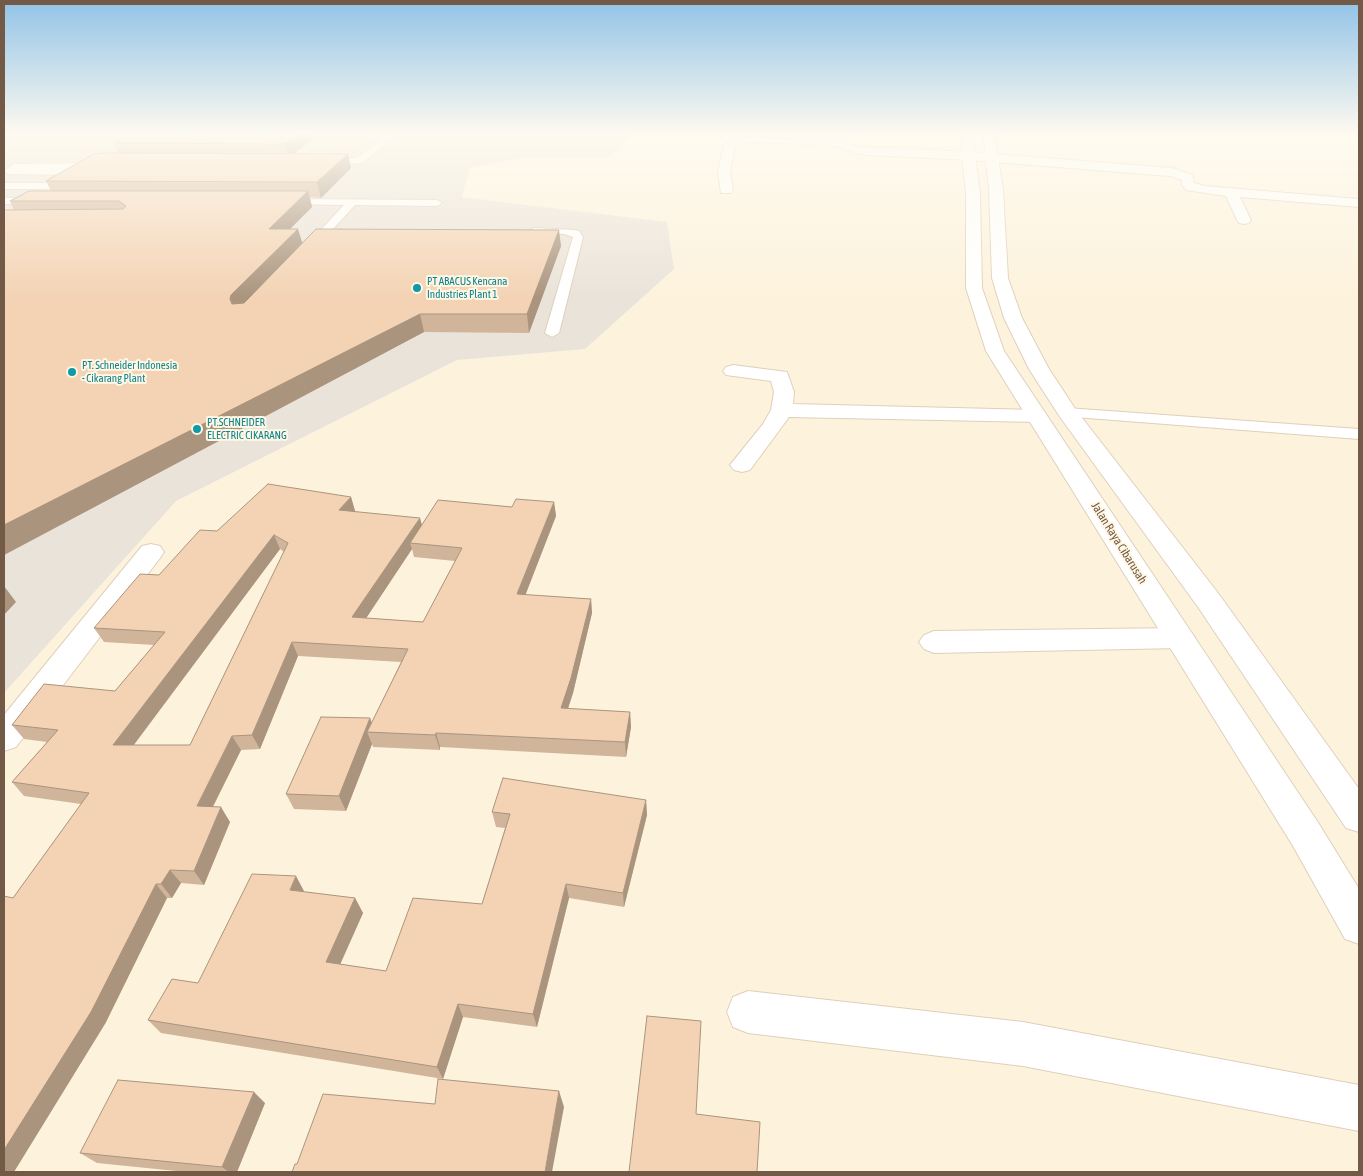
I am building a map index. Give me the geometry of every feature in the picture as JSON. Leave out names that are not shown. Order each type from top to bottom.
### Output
[{"type":"street","name":"Jalan Raya Cibarusah","points":[[973,188],[972,247],[976,296],[995,351],[1306,835],[1359,925]]},
{"type":"street","name":"Jalan Raya Cibarusah","points":[[983,188],[1006,302],[1039,370],[1067,413],[1208,600],[1359,817]]},
{"type":"street","points":[[1197,188],[1231,193],[1359,204]]},
{"type":"street","points":[[1231,193],[1244,220]]},
{"type":"street","points":[[733,371],[780,376],[784,392],[782,410],[772,427],[742,465]]},
{"type":"street","points":[[782,410],[1036,416]]},
{"type":"street","points":[[4,738],[151,552]]},
{"type":"street","points":[[934,642],[1180,638]]},
{"type":"street","points":[[748,1012],[1023,1044],[1359,1108]]},
{"type":"lane","points":[[25,200],[48,188]]},
{"type":"lane","points":[[4,200],[45,201]]},
{"type":"lane","points":[[273,202],[437,202]]},
{"type":"lane","points":[[301,257],[352,203]]},
{"type":"lane","points":[[327,230],[346,230]]},
{"type":"lane","points":[[527,231],[564,231],[575,233],[578,237],[552,333]]},
{"type":"lane","points":[[1067,413],[1359,434]]},
{"type":"shaded area","points":[[4,188],[465,188],[462,197],[667,222],[674,269],[585,349],[457,360],[176,501],[4,693]]},
{"type":"building","points":[[29,191],[308,191],[269,229],[298,229],[231,295],[232,304],[244,303],[316,229],[559,230],[527,314],[420,314],[4,525],[4,210],[123,209],[126,206],[119,201],[10,201]]},
{"type":"building","points":[[268,484],[351,497],[339,510],[420,518],[352,617],[423,622],[462,548],[410,543],[438,500],[512,507],[516,499],[554,502],[517,594],[591,599],[571,678],[561,708],[630,712],[625,742],[436,733],[435,735],[367,732],[408,649],[292,642],[252,735],[232,736],[197,806],[221,807],[194,871],[170,870],[161,884],[156,884],[91,1012],[4,1150],[4,896],[13,898],[89,793],[12,782],[58,730],[12,725],[44,684],[115,691],[165,632],[94,628],[140,574],[159,575],[200,530],[217,531]],"holes":[[[274,535],[288,543],[190,745],[113,745]]]},
{"type":"building","points":[[321,717],[370,718],[339,796],[286,794]]},
{"type":"building","points":[[503,778],[646,800],[623,893],[566,884],[533,1014],[458,1004],[437,1067],[148,1020],[172,979],[198,983],[252,874],[296,876],[290,890],[355,898],[326,962],[386,971],[413,898],[482,904],[510,814],[492,812]]},
{"type":"building","points":[[647,1016],[701,1021],[696,1114],[760,1122],[757,1172],[629,1172]]},
{"type":"building","points":[[438,1079],[559,1091],[545,1172],[292,1172],[295,1164],[297,1164],[323,1094],[435,1104]]},
{"type":"building","points":[[118,1080],[254,1092],[222,1167],[80,1153]]},
{"type":"place","name":"PT ABACUS Kencana Industries Plant 1","points":[[417,288]]},
{"type":"place","name":"PT. Schneider Indonesia - Cikarang Plant","points":[[72,372]]},
{"type":"place","name":"PT.SCHNEIDER ELECTRIC CIKARANG","points":[[197,429]]}]
